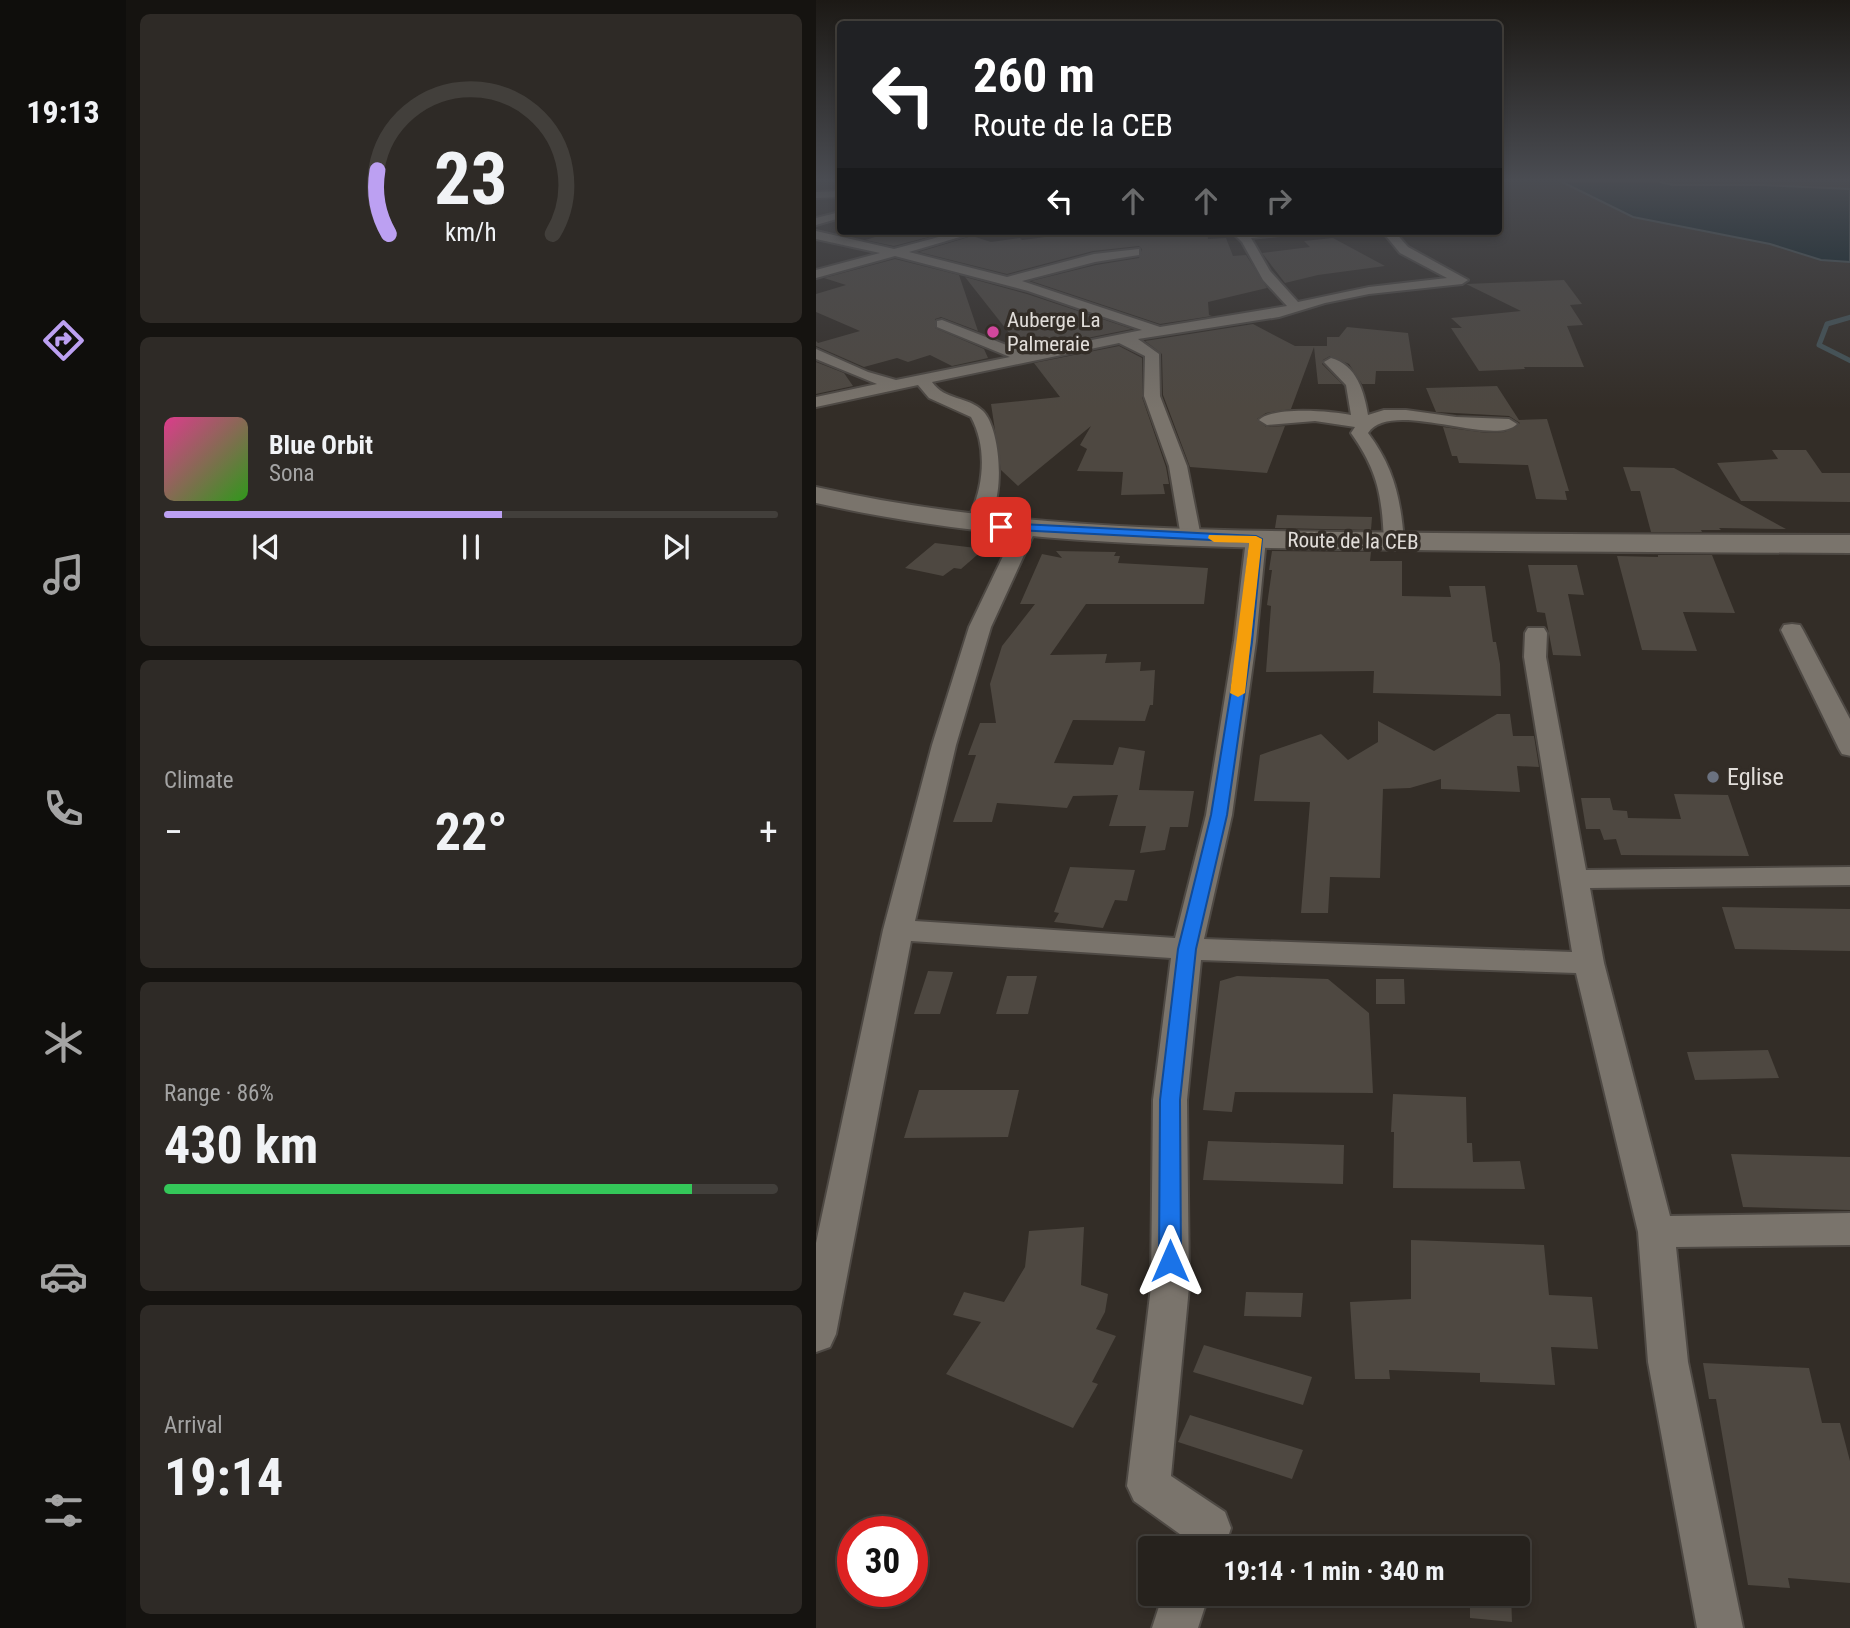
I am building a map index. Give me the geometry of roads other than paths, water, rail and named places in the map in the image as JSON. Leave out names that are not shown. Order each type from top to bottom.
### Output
[{"type":"main road","name":"Route de la CEB","points":[[816,495],[866,508],[975,524],[1191,537],[1394,542],[1850,544]]},
{"type":"street","points":[[816,274],[872,257]]},
{"type":"street","points":[[914,257],[1107,310],[1159,331]]},
{"type":"street","points":[[1005,282],[1101,257]]},
{"type":"street","points":[[1254,257],[1295,307]]},
{"type":"street","points":[[816,402],[1120,338],[1279,313],[1295,307],[1396,287],[1462,280],[1417,257]]},
{"type":"street","points":[[942,324],[1023,357]]},
{"type":"street","points":[[1120,338],[1152,354],[1152,396],[1178,466],[1191,537]]},
{"type":"street","points":[[816,353],[863,375],[896,386]]},
{"type":"street","points":[[1331,362],[1347,377],[1357,392],[1359,417],[1364,424]]},
{"type":"street","points":[[923,380],[928,391],[955,406],[975,413],[984,424],[989,496],[975,524]]},
{"type":"street","points":[[1394,542],[1391,501],[1383,465],[1359,433],[1364,424],[1372,418],[1410,414],[1438,420],[1509,424]]},
{"type":"street","points":[[1267,420],[1323,415],[1342,416],[1364,424]]},
{"type":"street","points":[[816,1334],[898,930],[944,745],[980,627],[1026,529]]},
{"type":"street","points":[[1206,1536],[1209,1528],[1149,1486],[1170,1287],[1170,1100],[1187,949],[1219,815],[1245,642],[1256,539]]},
{"type":"street","points":[[1792,629],[1831,704],[1850,749]]},
{"type":"street","points":[[1536,634],[1535,657],[1589,962],[1656,1232],[1668,1362],[1720,1628]]},
{"type":"street","points":[[1574,879],[1850,876]]},
{"type":"street","points":[[898,930],[1187,949],[1589,962]]},
{"type":"street","points":[[1656,1232],[1850,1229]]},
{"type":"street","points":[[1175,1628],[1182,1606]]},
{"type":"water","points":[[1811,257],[1850,257],[1850,262]]},
{"type":"waterway","points":[[1851,317],[1827,324],[1819,345],[1851,361]]},
{"type":"place","name":"Auberge La Palmeraie","points":[[993,332]]},
{"type":"place","name":"Eglise","points":[[1713,777]]}]
